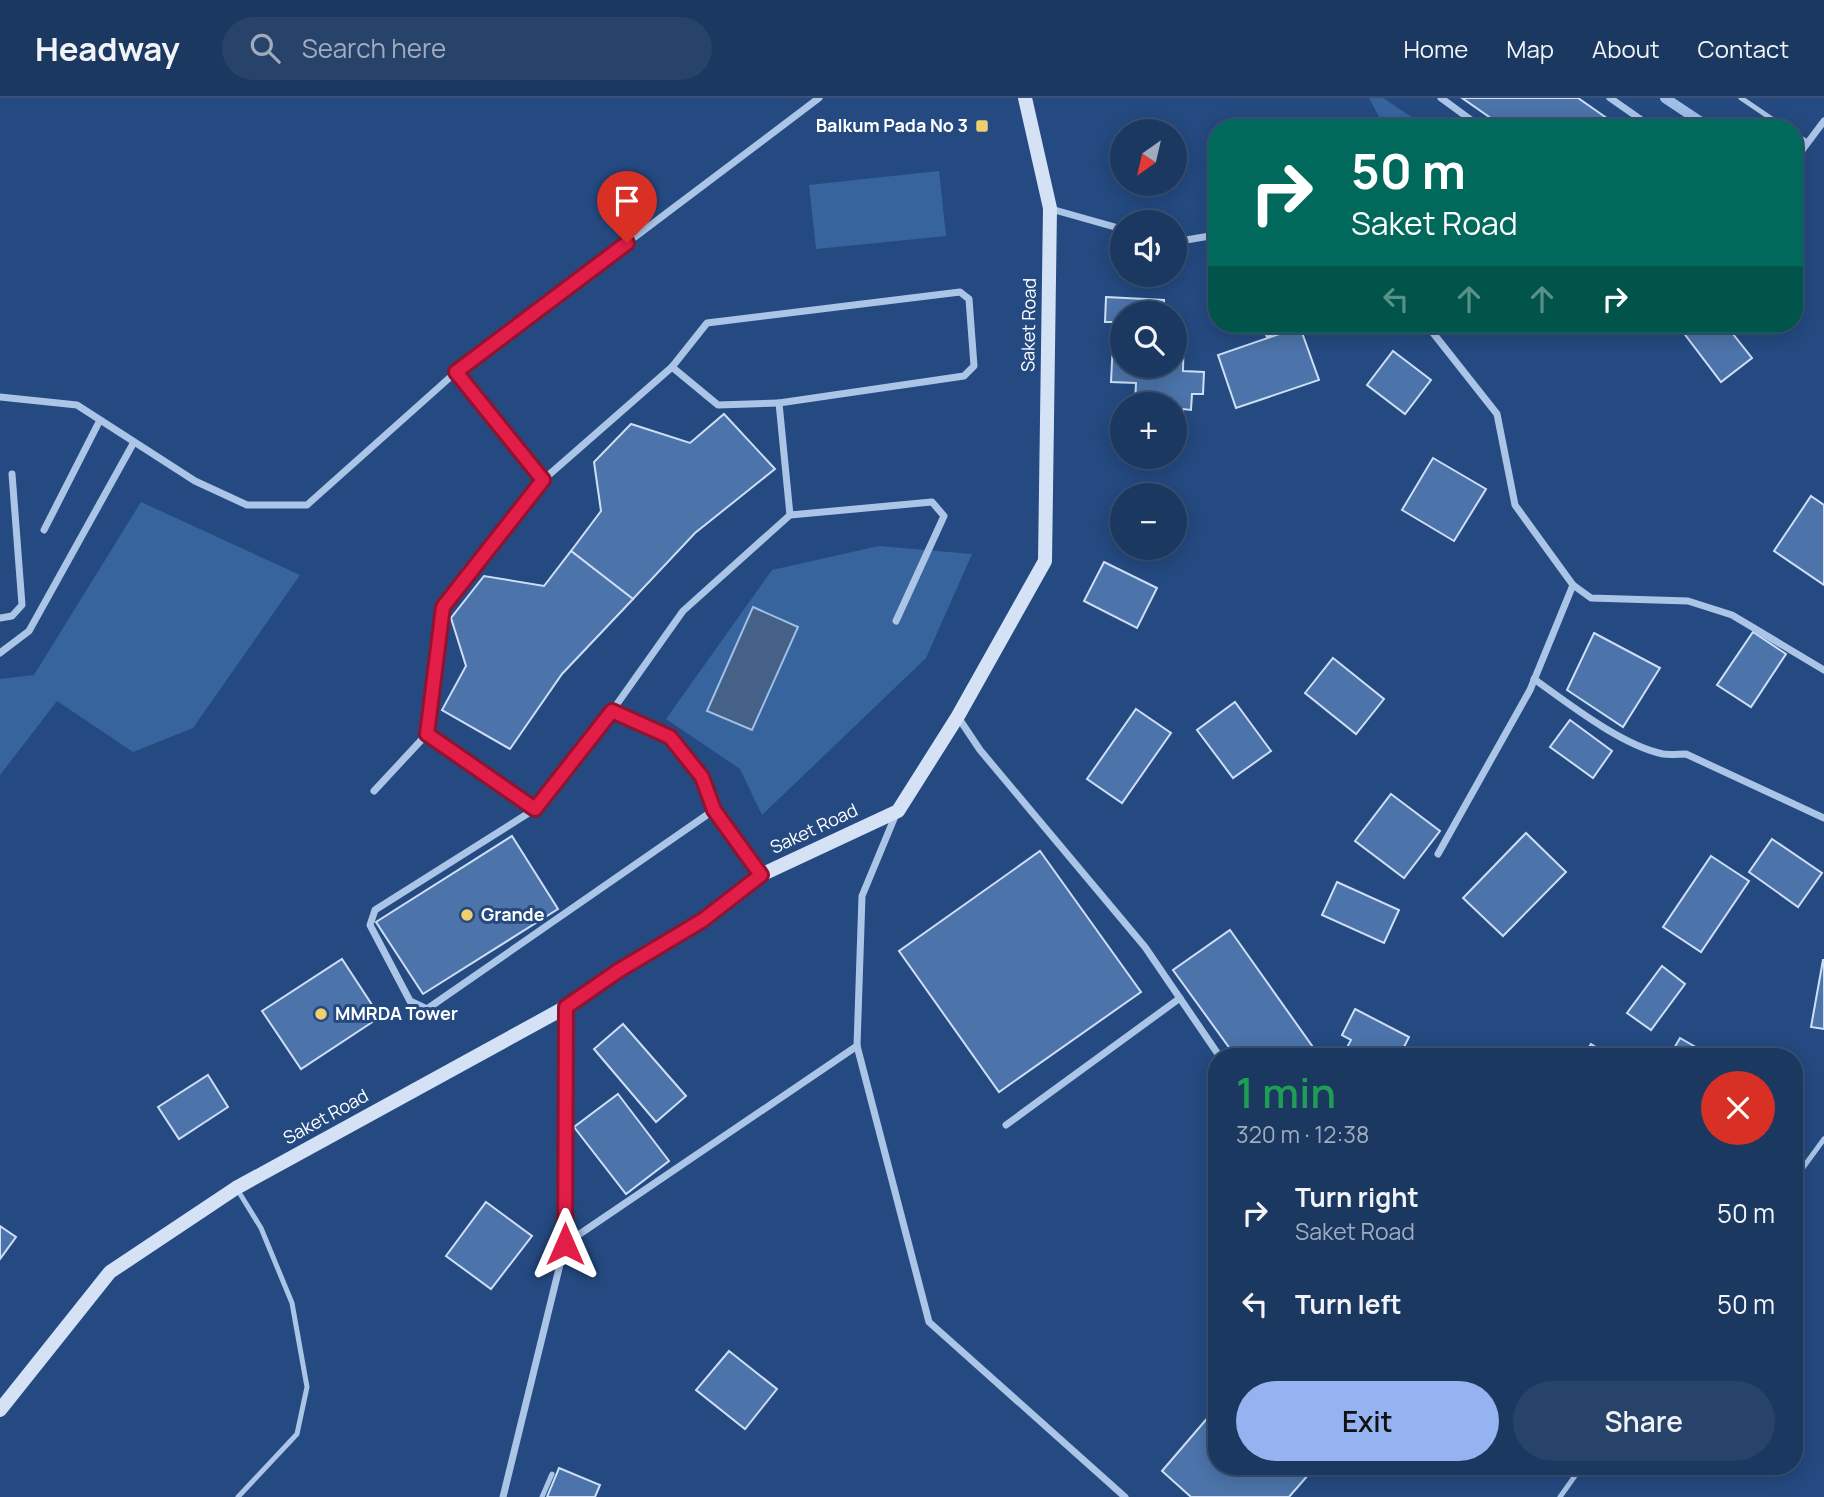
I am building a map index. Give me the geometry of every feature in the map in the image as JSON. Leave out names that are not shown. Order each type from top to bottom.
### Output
[{"type":"main road","name":"Saket Road","points":[[0,1409],[110,1272],[236,1188],[566,1007],[618,971],[703,920],[761,875],[898,811],[958,716],[1045,561],[1050,208],[1025,98]]},
{"type":"street","points":[[0,397],[77,405],[195,481],[247,505],[307,505],[456,372],[819,98]]},
{"type":"street","points":[[1441,98],[1470,119]]},
{"type":"street","points":[[1610,98],[1640,119]]},
{"type":"street","points":[[1803,148],[1824,121]]},
{"type":"street","points":[[1050,208],[1110,226]]},
{"type":"street","points":[[1187,240],[1208,236]]},
{"type":"street","points":[[374,791],[427,734],[443,607],[543,480],[672,367],[707,323],[960,292],[969,299],[974,366],[964,376],[779,404],[718,405],[672,367]]},
{"type":"street","points":[[1433,333],[1497,414],[1515,505],[1573,585],[1591,598],[1688,601],[1732,615],[1824,670]]},
{"type":"street","points":[[456,372],[543,480]]},
{"type":"street","points":[[779,404],[790,515]]},
{"type":"street","points":[[44,530],[100,420]]},
{"type":"street","points":[[0,653],[29,631],[134,442]]},
{"type":"street","points":[[0,618],[12,616],[22,605],[12,474]]},
{"type":"street","points":[[714,810],[427,1009],[410,1001],[370,925],[374,910],[535,809],[612,711],[682,611],[790,515],[932,502],[944,516],[897,621]]},
{"type":"street","points":[[1438,854],[1530,690],[1573,585]]},
{"type":"street","points":[[1534,679],[1583,713],[1632,742],[1664,754],[1686,754],[1824,818]]},
{"type":"street","points":[[612,711],[670,737],[702,777],[714,810],[761,875]]},
{"type":"street","points":[[958,716],[980,750],[1145,947],[1214,1048]]},
{"type":"street","points":[[427,734],[535,809]]},
{"type":"street","points":[[898,811],[862,896],[857,1046],[929,1322],[1125,1497]]},
{"type":"street","points":[[1006,1125],[1180,998]]},
{"type":"street","points":[[503,1497],[565,1244],[566,1007]]},
{"type":"street","points":[[565,1244],[857,1046]]},
{"type":"lane","points":[[1741,98],[1772,119]]},
{"type":"lane","points":[[1803,140],[1807,142]]},
{"type":"lane","points":[[1803,1168],[1824,1139]]},
{"type":"lane","points":[[236,1188],[261,1228],[292,1303],[307,1387],[297,1434],[238,1497]]},
{"type":"lane","points":[[542,1497],[552,1474]]},
{"type":"lane","points":[[1560,1497],[1576,1475]]},
{"type":"shaded area","points":[[1369,98],[1383,98],[1414,119],[1380,119]]},
{"type":"shaded area","points":[[939,171],[946,236],[816,249],[809,185]]},
{"type":"shaded area","points":[[141,502],[300,575],[193,728],[133,752],[57,701],[0,775],[0,679],[34,675]]},
{"type":"shaded area","points":[[879,546],[972,554],[926,658],[762,815],[740,769],[666,719],[772,570]]},
{"type":"shaded area","points":[[753,607],[798,627],[752,730],[707,711]]},
{"type":"building","points":[[1462,98],[1578,98],[1608,119],[1492,119]]},
{"type":"building","points":[[1106,297],[1164,300],[1110,301],[1110,322],[1105,322]]},
{"type":"building","points":[[1282,333],[1302,333],[1319,380],[1236,408],[1218,355]]},
{"type":"building","points":[[1684,333],[1732,333],[1752,358],[1721,382]]},
{"type":"building","points":[[1393,351],[1431,380],[1405,414],[1367,385]]},
{"type":"building","points":[[1187,371],[1204,372],[1203,394],[1192,394],[1191,410],[1187,410],[1187,392],[1136,392],[1136,383],[1111,382],[1111,378],[1187,378]]},
{"type":"building","points":[[724,414],[775,469],[695,533],[633,599],[571,551],[601,511],[594,462],[631,424],[690,443]]},
{"type":"building","points":[[1433,458],[1486,489],[1454,541],[1402,510]]},
{"type":"building","points":[[1811,496],[1824,505],[1824,585],[1774,551]]},
{"type":"building","points":[[571,551],[633,599],[562,674],[510,749],[442,710],[466,666],[451,618],[484,576],[544,586]]},
{"type":"building","points":[[1104,562],[1157,588],[1137,628],[1084,601]]},
{"type":"building","points":[[1753,632],[1786,654],[1751,707],[1717,685]]},
{"type":"building","points":[[1594,633],[1660,668],[1623,727],[1567,690]]},
{"type":"building","points":[[1333,658],[1384,699],[1356,734],[1305,693]]},
{"type":"building","points":[[1235,702],[1271,751],[1233,778],[1197,730]]},
{"type":"building","points":[[1136,709],[1171,733],[1122,803],[1087,779]]},
{"type":"building","points":[[1570,720],[1612,751],[1593,778],[1550,747]]},
{"type":"building","points":[[1391,794],[1440,831],[1404,878],[1355,841]]},
{"type":"building","points":[[1526,833],[1566,872],[1503,936],[1463,898]]},
{"type":"building","name":"Grande","points":[[512,836],[558,909],[423,994],[376,922]]},
{"type":"building","points":[[1772,839],[1822,873],[1798,907],[1749,872]]},
{"type":"building","points":[[1040,851],[1141,992],[999,1092],[899,951]]},
{"type":"building","points":[[1711,856],[1749,881],[1701,952],[1663,927]]},
{"type":"building","points":[[1337,882],[1399,910],[1384,943],[1322,915]]},
{"type":"building","points":[[1230,930],[1314,1048],[1229,1048],[1173,970]]},
{"type":"building","name":"MMRDA Tower","points":[[342,959],[380,1017],[301,1069],[262,1011]]},
{"type":"building","points":[[1824,960],[1824,1029],[1811,1027]]},
{"type":"building","points":[[1662,966],[1685,984],[1651,1030],[1627,1013]]},
{"type":"building","points":[[1355,1009],[1409,1037],[1404,1048],[1347,1048],[1351,1040],[1342,1035]]},
{"type":"building","points":[[623,1024],[686,1096],[656,1122],[594,1049]]},
{"type":"building","points":[[1680,1038],[1697,1048],[1674,1048]]},
{"type":"building","points":[[208,1075],[228,1107],[179,1139],[158,1107]]},
{"type":"building","points":[[618,1094],[669,1161],[626,1194],[574,1127]]},
{"type":"building","points":[[486,1202],[532,1236],[491,1289],[446,1256]]},
{"type":"building","points":[[0,1226],[16,1237],[0,1259]]},
{"type":"building","points":[[729,1351],[777,1389],[745,1429],[696,1390]]},
{"type":"building","points":[[1208,1417],[1208,1475],[1308,1475],[1289,1497],[1191,1497],[1162,1471]]},
{"type":"building","points":[[559,1468],[600,1485],[595,1497],[547,1497]]},
{"type":"waterway","points":[[1665,98],[1696,119]]},
{"type":"place","name":"Balkum Pada No 3","points":[[982,126]]},
{"type":"place","name":"Grande","points":[[467,915]]},
{"type":"place","name":"MMRDA Tower","points":[[321,1014]]},
{"type":"route","points":[[565,1244],[566,1007],[618,971],[703,920],[761,875],[714,810],[702,777],[670,737],[612,711],[535,809],[427,734],[443,607],[543,480],[456,372],[627,243]]}]
